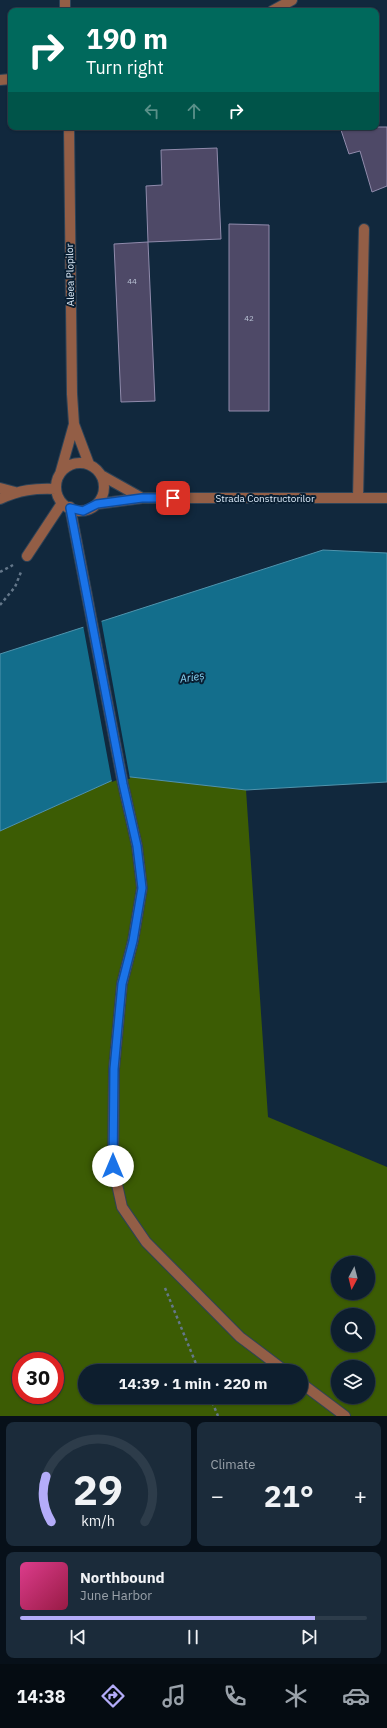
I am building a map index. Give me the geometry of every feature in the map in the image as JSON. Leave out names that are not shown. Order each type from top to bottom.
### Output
[{"type":"street","points":[[273,7],[292,0]]},
{"type":"street","name":"Aleea Plopilor","points":[[69,130],[72,394],[74,424],[89,464]]},
{"type":"street","points":[[358,498],[364,230]]},
{"type":"street","name":"Aleea Plopilor","points":[[60,474],[74,424]]},
{"type":"street","points":[[66,505],[83,511],[97,504],[104,491],[101,475],[89,464],[73,464],[60,474],[56,489],[66,505],[81,570],[123,784],[137,846],[142,888],[133,941],[122,984],[114,1069],[113,1166],[122,1206],[146,1242],[235,1331],[276,1364]]},
{"type":"street","name":"Strada Constructorilor","points":[[101,475],[142,498]]},
{"type":"street","points":[[0,488],[15,492]]},
{"type":"street","points":[[0,499],[15,492],[34,488],[56,489]]},
{"type":"street","name":"Strada Constructorilor","points":[[97,504],[142,498],[387,498]]},
{"type":"street","points":[[27,556],[66,505]]},
{"type":"street","points":[[308,1388],[344,1416]]},
{"type":"path","points":[[0,605],[15,587],[27,556]]},
{"type":"path","points":[[163,1283],[196,1364]]},
{"type":"path","points":[[213,1404],[218,1416]]},
{"type":"green space","points":[[122,776],[246,790],[268,1117],[387,1167],[387,1416],[0,1416],[0,831]]},
{"type":"water","name":"Arieș","points":[[323,550],[387,553],[387,782],[246,790],[122,776],[0,831],[0,654]]},
{"type":"pier","points":[[101,619],[130,779],[122,778],[112,782],[83,625]]},
{"type":"building","points":[[379,127],[387,127],[387,186],[372,192],[360,151],[349,154],[341,130],[379,130]]},
{"type":"building","points":[[217,148],[221,239],[148,242],[146,186],[162,185],[161,150]]},
{"type":"building","points":[[229,224],[269,225],[269,411],[229,411]]},
{"type":"building","points":[[148,242],[155,401],[121,402],[114,244]]},
{"type":"route","points":[[113,1166],[114,1069],[122,984],[133,941],[142,888],[137,846],[123,784],[70,508],[83,511],[90,509],[97,504],[142,498],[173,498]]}]
